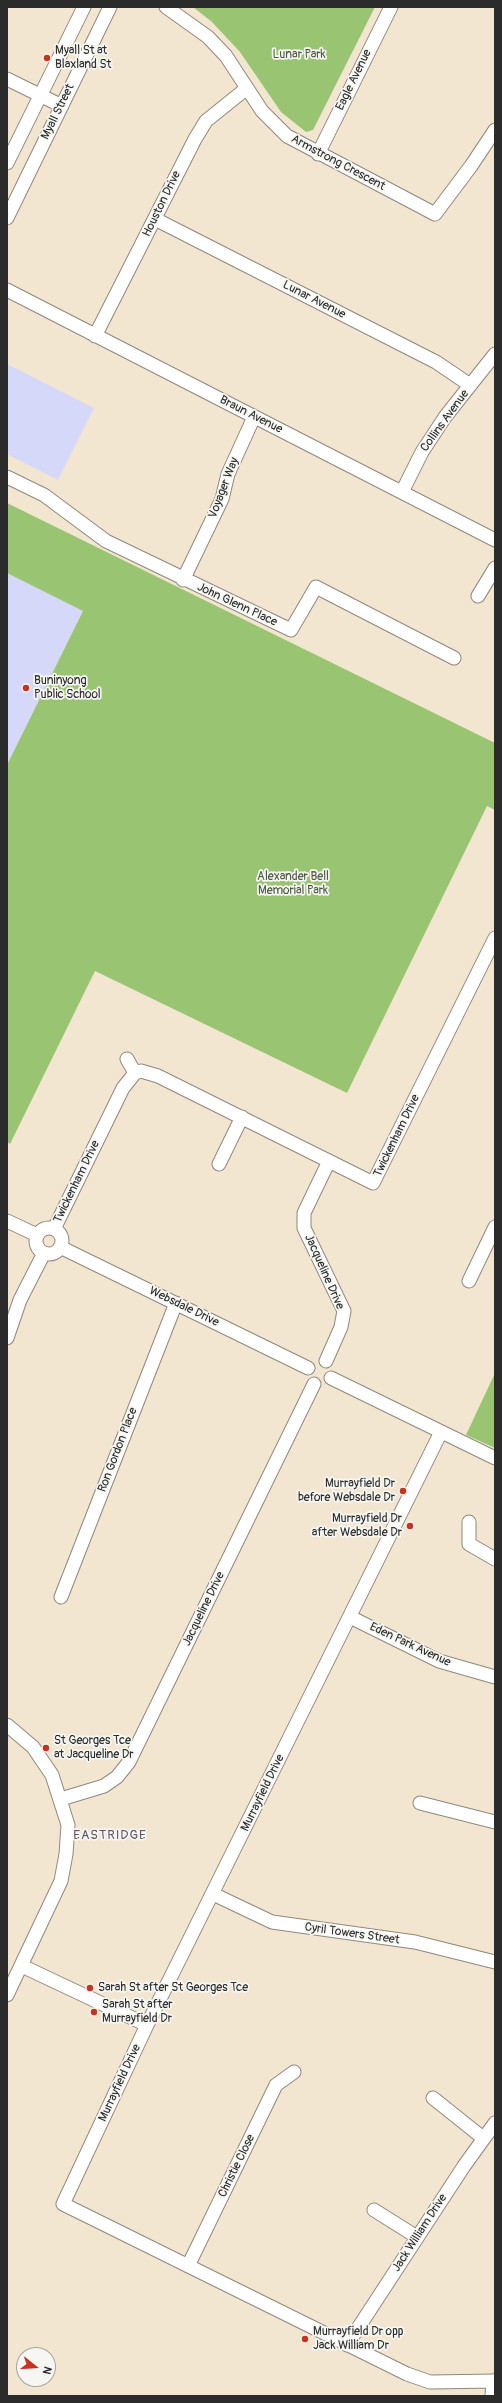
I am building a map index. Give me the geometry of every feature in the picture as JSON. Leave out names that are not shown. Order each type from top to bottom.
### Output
[{"type":"street","name":"Myall Street","points":[[7,163],[84,7]]},
{"type":"street","name":"Myall Street","points":[[7,218],[110,7]]},
{"type":"street","name":"Armstrong Crescent","points":[[166,7],[208,37],[226,56],[262,111],[287,136],[318,154],[435,214],[471,166],[495,130]]},
{"type":"street","name":"Eagle Avenue","points":[[318,154],[391,7]]},
{"type":"street","points":[[7,79],[62,106]]},
{"type":"street","name":"Houston Drive","points":[[95,336],[195,139],[206,121],[247,88]]},
{"type":"street","name":"Lunar Avenue","points":[[155,219],[436,362],[470,385]]},
{"type":"street","name":"Braun Avenue","points":[[7,290],[495,540]]},
{"type":"street","name":"Collins Avenue","points":[[402,492],[422,452],[445,417],[495,354]]},
{"type":"street","name":"Voyager Way","points":[[183,580],[222,499],[228,474],[254,417]]},
{"type":"street","name":"John Glenn Place","points":[[7,477],[44,495],[106,541],[183,580],[291,630],[316,587],[454,658]]},
{"type":"street","points":[[478,596],[495,568]]},
{"type":"street","name":"Twickenham Drive","points":[[54,1229],[123,1088],[135,1073],[149,1072],[373,1183],[495,938]]},
{"type":"street","points":[[127,1059],[135,1073]]},
{"type":"street","points":[[220,1164],[242,1117]]},
{"type":"street","name":"Jacqueline Drive","points":[[326,1361],[341,1327],[344,1311],[304,1228],[304,1213],[329,1161]]},
{"type":"street","points":[[7,1221],[37,1236]]},
{"type":"street","points":[[469,1281],[495,1227]]},
{"type":"street","points":[[54,1229],[61,1237],[60,1247],[54,1253],[44,1253],[37,1247],[37,1236],[43,1230],[54,1229]]},
{"type":"street","name":"Websdale Drive","points":[[60,1247],[308,1368]]},
{"type":"street","points":[[7,1338],[20,1300],[44,1253]]},
{"type":"street","name":"Ron Gordon Place","points":[[61,1597],[176,1303]]},
{"type":"street","points":[[318,1360],[326,1361],[331,1367],[331,1378],[322,1385],[314,1384],[307,1375],[308,1368],[318,1360]]},
{"type":"street","points":[[331,1378],[495,1458]]},
{"type":"street","name":"Jacqueline Drive","points":[[61,1799],[104,1786],[117,1777],[129,1762],[314,1384]]},
{"type":"street","name":"Murrayfield Drive","points":[[441,1432],[147,2025],[63,2204],[407,2374],[430,2382],[494,2381]]},
{"type":"street","points":[[469,1522],[469,1544],[495,1559]]},
{"type":"street","name":"Eden Park Avenue","points":[[350,1617],[439,1661],[495,1677]]},
{"type":"street","points":[[7,1725],[33,1747],[52,1775],[61,1799],[68,1825],[66,1854],[61,1881],[7,1995]]},
{"type":"street","points":[[420,1803],[495,1822]]},
{"type":"street","name":"Cyril Towers Street","points":[[213,1894],[272,1922],[416,1942],[495,1962]]},
{"type":"street","points":[[22,1966],[147,2025]]},
{"type":"street","name":"Christie Close","points":[[188,2266],[276,2085],[294,2072]]},
{"type":"street","points":[[433,2098],[483,2138]]},
{"type":"street","name":"Jack William Drive","points":[[347,2345],[483,2138],[495,2123]]},
{"type":"street","points":[[374,2210],[417,2237]]},
{"type":"street","points":[[492,2396],[494,2381]]},
{"type":"shaded area","points":[[7,364],[94,408],[58,480],[7,454]]},
{"type":"shaded area","name":"Buninyong Public School","points":[[7,573],[83,611],[7,765]]},
{"type":"green space","name":"Lunar Park","points":[[193,7],[375,7],[313,130],[306,132],[281,112],[240,52],[212,22]]},
{"type":"green space","name":"Alexander Bell Memorial Park","points":[[7,503],[495,743],[495,810],[487,806],[347,1093],[95,971],[10,1144],[7,1142],[7,765],[83,611],[7,573]]},
{"type":"green space","points":[[495,1373],[495,1448],[466,1435]]},
{"type":"place","name":"Myall St at Blaxland St","points":[[47,58]]},
{"type":"place","name":"Buninyong Public School","points":[[26,688]]},
{"type":"place","name":"Murrayfield Dr before Websdale Dr","points":[[403,1491]]},
{"type":"place","name":"Murrayfield Dr after Websdale Dr","points":[[410,1526]]},
{"type":"place","name":"St Georges Tce at Jacqueline Dr","points":[[46,1748]]},
{"type":"place","name":"Sarah St after St Georges Tce","points":[[90,1988]]},
{"type":"place","name":"Sarah St after Murrayfield Dr","points":[[94,2012]]},
{"type":"place","name":"Murrayfield Dr opp Jack William Dr","points":[[305,2339]]},
{"type":"district","name":"EASTRIDGE","points":[[110,1836]]}]
